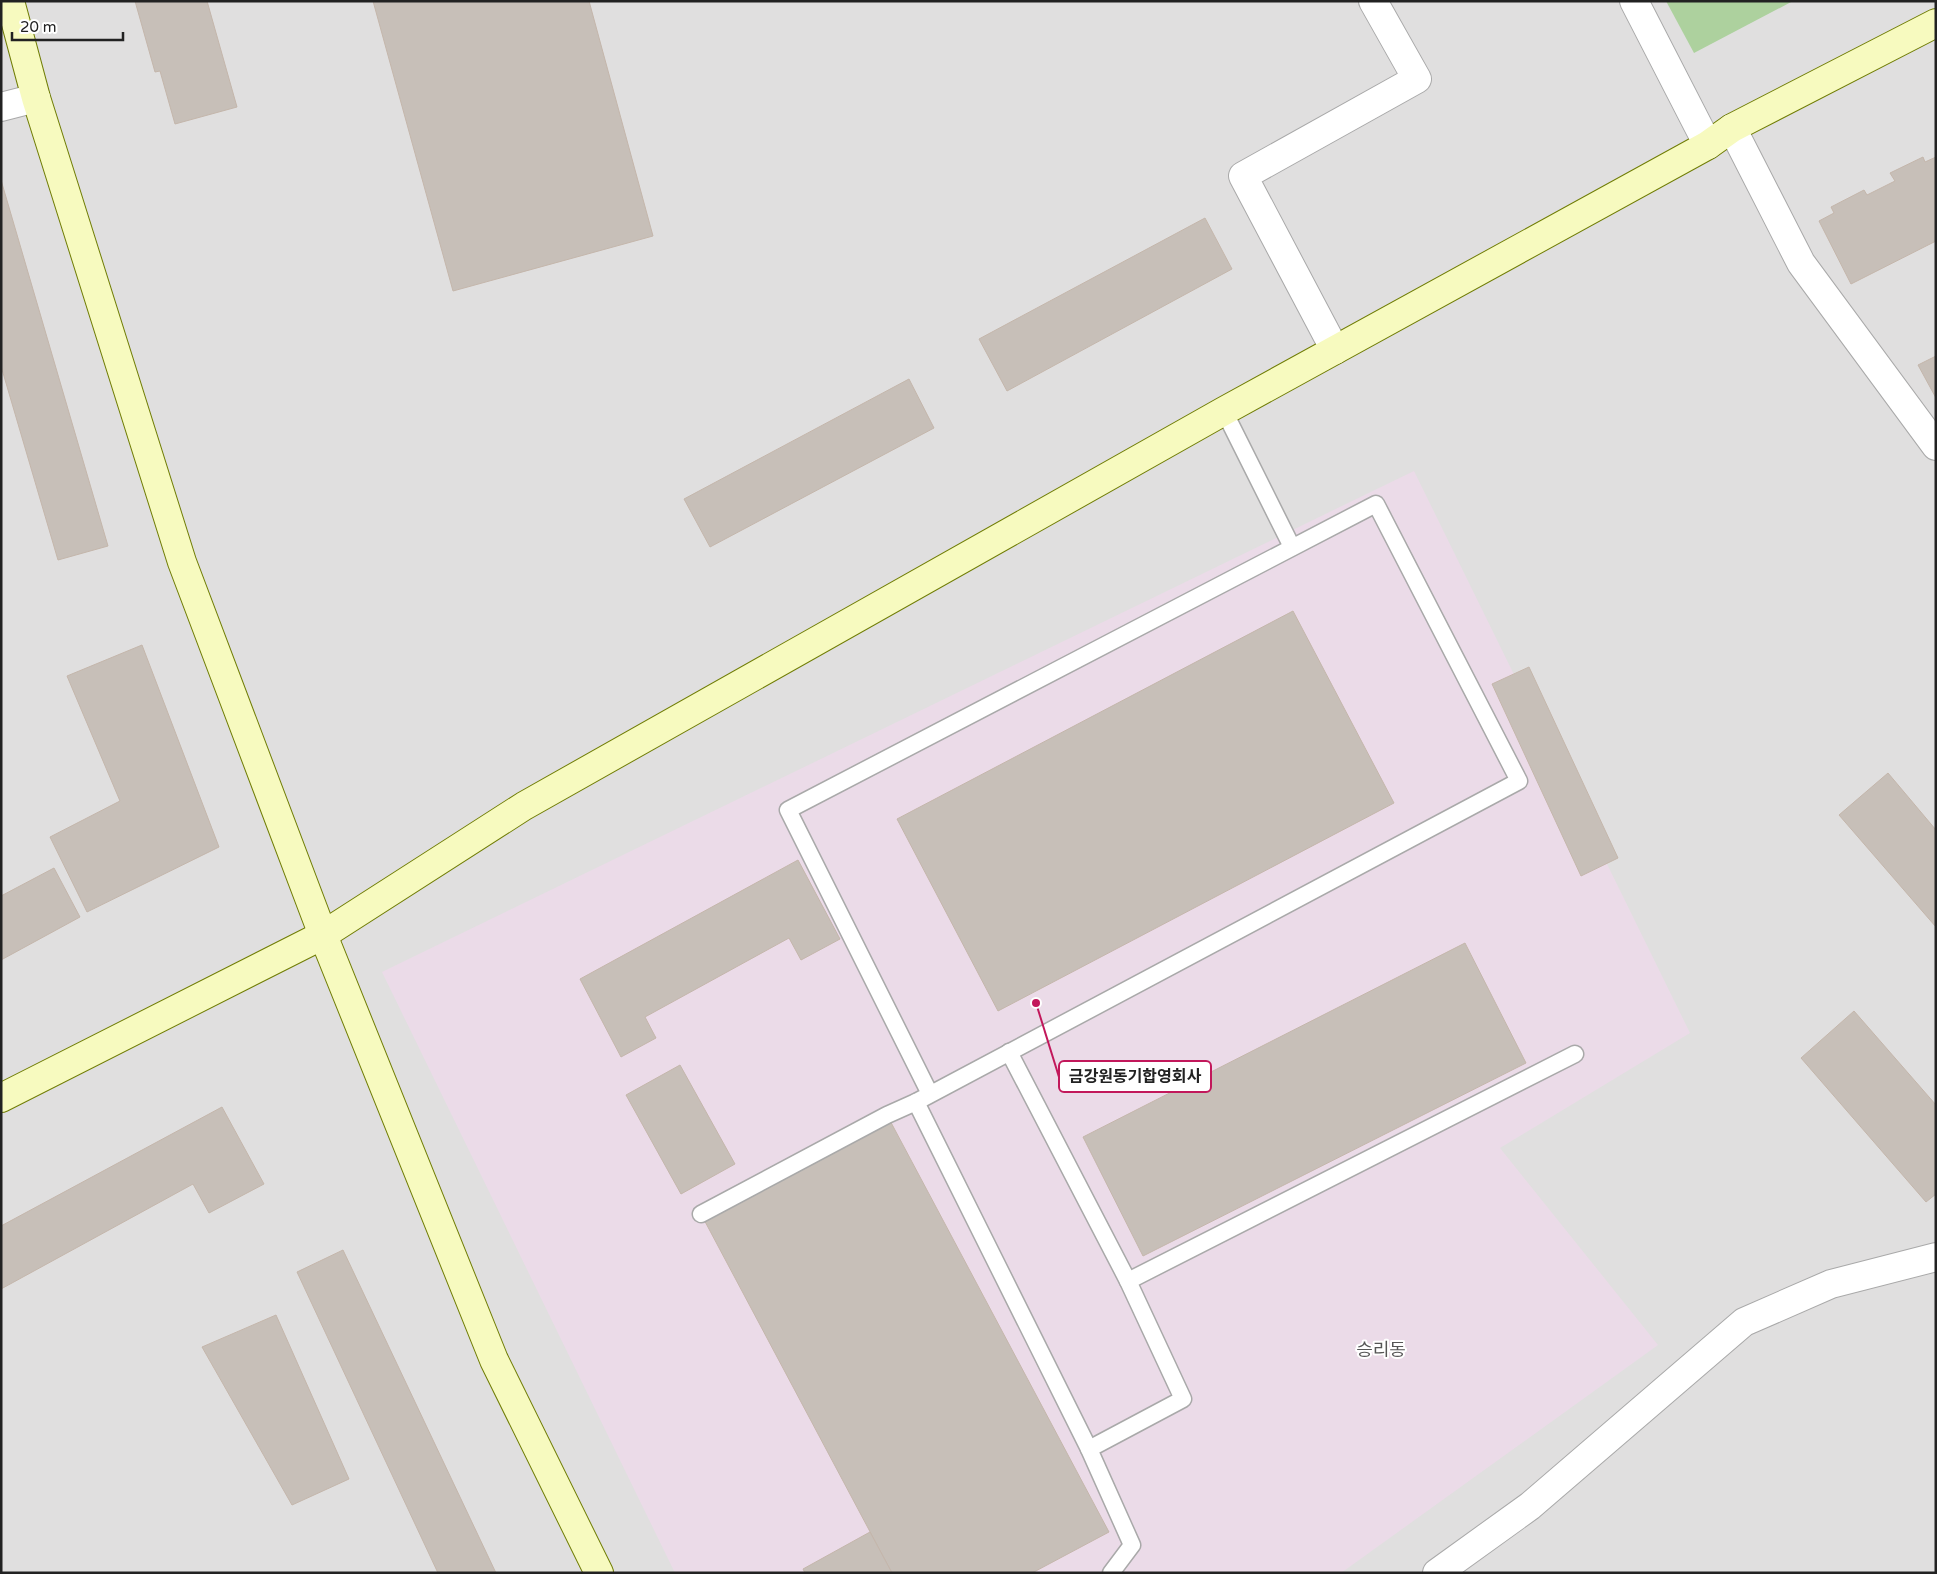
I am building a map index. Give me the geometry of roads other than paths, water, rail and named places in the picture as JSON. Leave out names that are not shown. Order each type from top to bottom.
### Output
[{"type":"main road","points":[[10,1],[36,98],[182,562],[323,935],[494,1360],[599,1573]]},
{"type":"main road","points":[[1,1098],[323,935],[524,806],[1224,411],[1708,144],[1732,128],[1936,23]]},
{"type":"street","points":[[1335,350],[1243,176],[1417,79],[1373,1]]},
{"type":"street","points":[[1634,1],[1708,144]]},
{"type":"street","points":[[1,107],[36,98]]},
{"type":"street","points":[[1732,128],[1801,263],[1936,446]]},
{"type":"street","points":[[1437,1573],[1530,1506],[1744,1322],[1832,1284],[1936,1257]]},
{"type":"lane","points":[[1224,411],[1292,547]]},
{"type":"lane","points":[[701,1214],[887,1115],[923,1098],[1519,781],[1376,504],[788,810],[923,1098],[1089,1449],[1132,1545],[1111,1573]]},
{"type":"lane","points":[[1009,1052],[1128,1281],[1183,1399],[1089,1449]]},
{"type":"lane","points":[[1128,1281],[1575,1054]]},
{"type":"place","name":"금강원동기합영회사","points":[[1036,1003]]},
{"type":"district","name":"승리동","points":[[1381,1350]]}]
